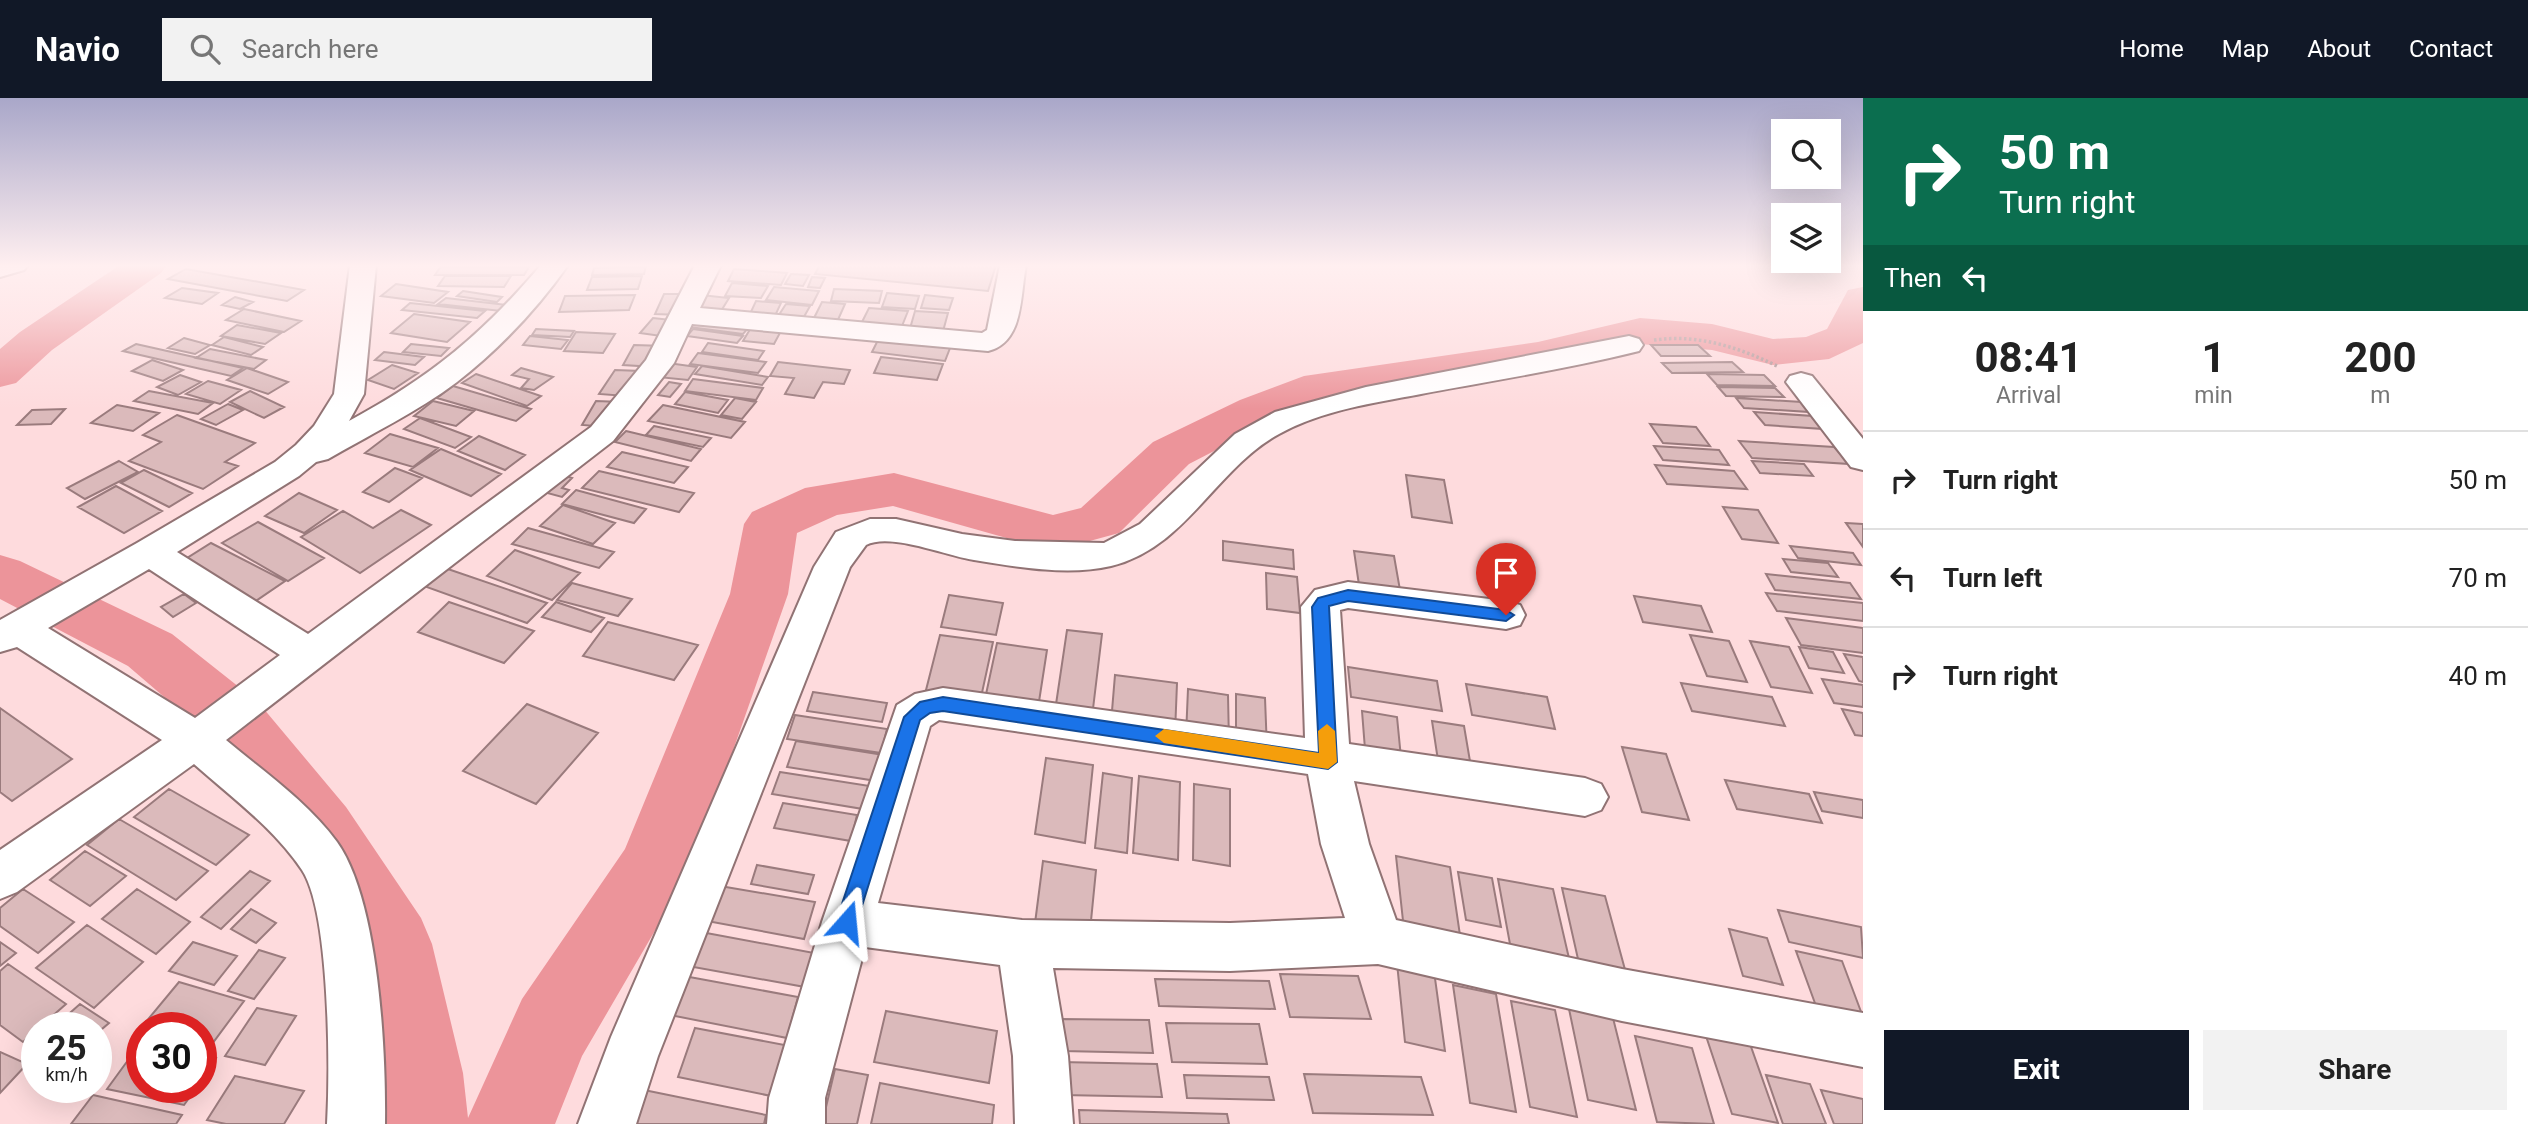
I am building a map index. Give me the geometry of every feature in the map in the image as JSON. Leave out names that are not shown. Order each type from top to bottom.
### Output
[{"type":"main road","points":[[343,313],[345,345]]},
{"type":"main road","points":[[287,469],[320,440],[334,417],[329,403],[352,313]]},
{"type":"main road","points":[[18,621],[146,554],[443,377],[486,342],[512,313]]},
{"type":"main road","points":[[0,877],[302,661],[602,434],[659,363],[686,315],[988,342],[1000,334],[1004,313]]},
{"type":"main road","points":[[607,1124],[630,1056],[832,567],[850,539],[868,532],[890,532],[965,547],[1083,557],[1109,554],[1137,544],[1168,517],[1229,453],[1270,426],[1364,396],[1629,345]]},
{"type":"main road","points":[[1801,382],[1863,460]]},
{"type":"main road","points":[[146,554],[302,661]]},
{"type":"main road","points":[[1378,940],[1345,844],[1328,762],[1320,607],[1324,602],[1348,595],[1506,615]]},
{"type":"main road","points":[[18,621],[202,734],[289,820],[321,858],[330,875],[343,920],[358,1067],[356,1124]]},
{"type":"main road","points":[[796,1124],[797,1098],[847,922],[912,717],[930,705],[1028,715],[1328,762],[1585,797]]},
{"type":"main road","points":[[847,922],[1022,944],[1242,946],[1378,940],[1622,995],[1863,1041]]},
{"type":"main road","points":[[1022,944],[1037,1012],[1044,1076],[1044,1124]]},
{"type":"path","points":[[1629,345],[1673,338],[1716,344],[1755,356],[1801,382]]},
{"type":"building","points":[[238,313],[262,313],[301,321],[284,332],[226,320]]},
{"type":"building","points":[[429,313],[483,313],[477,318]]},
{"type":"building","points":[[656,313],[683,313],[682,315]]},
{"type":"building","points":[[691,313],[720,313],[718,316]]},
{"type":"building","points":[[750,313],[776,313],[774,318],[749,316]]},
{"type":"building","points":[[780,313],[806,313],[800,324],[775,321]]},
{"type":"building","points":[[817,313],[841,313],[837,322],[813,320]]},
{"type":"building","points":[[867,313],[907,313],[898,336],[857,332]]},
{"type":"building","points":[[914,313],[948,313],[942,335],[909,332]]},
{"type":"building","points":[[414,314],[470,322],[447,342],[391,333]]},
{"type":"building","points":[[653,318],[680,321],[668,337],[640,333]]},
{"type":"building","points":[[696,318],[750,326],[743,334],[689,327]]},
{"type":"building","points":[[237,325],[281,333],[265,344],[221,336]]},
{"type":"building","points":[[752,326],[782,329],[774,344],[743,341]]},
{"type":"building","points":[[536,329],[574,331],[570,337],[532,335]]},
{"type":"building","points":[[693,329],[743,336],[737,343],[687,336]]},
{"type":"building","points":[[576,332],[615,334],[603,353],[564,351]]},
{"type":"building","points":[[530,336],[568,340],[561,349],[523,345]]},
{"type":"building","points":[[224,337],[263,347],[251,355],[212,345]]},
{"type":"building","points":[[184,338],[210,345],[195,354],[168,348]]},
{"type":"building","points":[[878,340],[950,348],[945,361],[872,352]]},
{"type":"building","points":[[708,343],[764,351],[758,360],[702,352]]},
{"type":"building","points":[[136,344],[243,368],[231,376],[123,351]]},
{"type":"building","points":[[411,344],[449,348],[441,356],[403,352]]},
{"type":"building","points":[[634,345],[665,346],[655,367],[623,365]]},
{"type":"building","points":[[1651,345],[1698,345],[1710,356],[1661,356]]},
{"type":"building","points":[[210,349],[266,360],[254,369],[196,358]]},
{"type":"building","points":[[384,352],[424,357],[415,365],[375,360]]},
{"type":"building","points":[[698,353],[766,362],[758,373],[690,364]]},
{"type":"building","points":[[881,357],[943,364],[937,380],[874,373]]},
{"type":"building","points":[[152,360],[183,370],[163,381],[132,371]]},
{"type":"building","points":[[778,362],[850,370],[844,384],[823,382],[814,398],[785,394],[794,378],[770,376]]},
{"type":"building","points":[[1732,362],[1743,372],[1672,373],[1662,363]]},
{"type":"building","points":[[668,363],[697,367],[688,380],[658,377]]},
{"type":"building","points":[[392,365],[418,373],[394,389],[368,380]]},
{"type":"building","points":[[702,366],[768,377],[762,385],[695,374]]},
{"type":"building","points":[[247,368],[288,382],[268,394],[227,380]]},
{"type":"building","points":[[521,368],[553,377],[534,390],[521,388],[529,379],[512,375]]},
{"type":"building","points":[[615,370],[641,371],[626,396],[599,394]]},
{"type":"building","points":[[476,374],[541,396],[527,406],[462,383]]},
{"type":"building","points":[[1707,374],[1764,375],[1775,386],[1717,385]]},
{"type":"building","points":[[180,375],[201,382],[178,395],[157,387]]},
{"type":"building","points":[[693,379],[763,388],[756,400],[685,391]]},
{"type":"building","points":[[208,381],[241,390],[220,404],[186,394]]},
{"type":"building","points":[[669,382],[681,384],[670,397],[658,395]]},
{"type":"building","points":[[453,386],[531,409],[516,421],[437,398]]},
{"type":"building","points":[[1718,387],[1775,388],[1784,397],[1726,396]]},
{"type":"building","points":[[149,391],[213,403],[198,414],[134,401]]},
{"type":"building","points":[[250,391],[284,407],[264,418],[230,402]]},
{"type":"building","points":[[685,392],[728,400],[718,413],[675,404]]},
{"type":"building","points":[[735,398],[756,402],[742,419],[721,415]]},
{"type":"building","points":[[1736,398],[1802,402],[1810,412],[1744,408]]},
{"type":"building","points":[[433,401],[474,411],[456,426],[414,416]]},
{"type":"building","points":[[596,401],[621,402],[608,427],[582,425]]},
{"type":"building","points":[[228,404],[243,410],[216,425],[201,419]]},
{"type":"building","points":[[117,405],[159,413],[133,431],[91,423]]},
{"type":"building","points":[[663,405],[745,422],[731,438],[648,421]]},
{"type":"building","points":[[65,409],[51,424],[17,425],[32,410]]},
{"type":"building","points":[[1754,412],[1813,416],[1824,429],[1765,425]]},
{"type":"building","points":[[177,415],[255,443],[225,462],[238,466],[203,489],[129,461],[161,442],[143,435]]},
{"type":"building","points":[[420,418],[471,437],[455,448],[404,429]]},
{"type":"building","points":[[1650,424],[1696,427],[1710,446],[1663,443]]},
{"type":"building","points":[[654,426],[711,438],[703,447],[646,435]]},
{"type":"building","points":[[626,431],[701,449],[691,461],[615,442]]},
{"type":"building","points":[[390,434],[438,448],[413,467],[365,453]]},
{"type":"building","points":[[479,436],[525,455],[505,470],[458,451]]},
{"type":"building","points":[[1739,441],[1834,447],[1850,464],[1752,458]]},
{"type":"building","points":[[1654,446],[1719,450],[1729,465],[1663,460]]},
{"type":"building","points":[[441,449],[501,474],[471,496],[410,470]]},
{"type":"building","points":[[622,452],[688,467],[674,483],[607,467]]},
{"type":"building","points":[[119,461],[138,472],[85,499],[67,488]]},
{"type":"building","points":[[1752,461],[1804,464],[1813,476],[1760,473]]},
{"type":"building","points":[[1655,465],[1734,471],[1747,489],[1667,484]]},
{"type":"building","points":[[395,468],[422,478],[389,502],[363,492]]},
{"type":"building","points":[[144,470],[192,493],[169,507],[121,483]]},
{"type":"building","points":[[599,471],[694,493],[679,512],[582,488]]},
{"type":"building","points":[[558,474],[572,478],[562,488],[569,490],[562,497],[540,491]]},
{"type":"building","points":[[1406,475],[1444,480],[1452,523],[1412,517]]},
{"type":"building","points":[[116,486],[162,511],[124,533],[78,507]]},
{"type":"building","points":[[576,490],[646,509],[634,523],[562,504]]},
{"type":"building","points":[[299,493],[337,510],[304,533],[265,516]]},
{"type":"building","points":[[563,505],[615,523],[593,544],[540,526]]},
{"type":"building","points":[[1723,507],[1758,510],[1778,543],[1742,539]]},
{"type":"building","points":[[401,510],[431,525],[360,573],[301,537],[343,511],[373,528]]},
{"type":"building","points":[[258,522],[324,558],[288,581],[222,543]]},
{"type":"building","points":[[1846,523],[1863,524],[1863,547]]},
{"type":"building","points":[[528,528],[614,552],[599,568],[512,544]]},
{"type":"building","points":[[1223,541],[1293,550],[1294,569],[1223,560]]},
{"type":"building","points":[[211,543],[285,581],[250,605],[176,565]]},
{"type":"building","points":[[1790,546],[1853,553],[1861,565],[1798,558]]},
{"type":"building","points":[[515,550],[580,573],[552,600],[487,576]]},
{"type":"building","points":[[1354,551],[1394,556],[1400,590],[1359,585]]},
{"type":"building","points":[[1783,559],[1828,563],[1838,577],[1791,572]]},
{"type":"building","points":[[442,567],[547,603],[527,623],[421,585]]},
{"type":"building","points":[[1266,573],[1297,577],[1300,613],[1267,609]]},
{"type":"building","points":[[1766,574],[1850,583],[1861,599],[1775,590]]},
{"type":"building","points":[[572,583],[632,599],[618,616],[557,600]]},
{"type":"building","points":[[1766,593],[1863,603],[1863,621],[1777,611]]},
{"type":"building","points":[[184,594],[196,603],[173,617],[161,607]]},
{"type":"building","points":[[949,595],[1003,603],[996,635],[941,627]]},
{"type":"building","points":[[1634,596],[1701,606],[1712,632],[1643,622]]},
{"type":"building","points":[[449,602],[534,631],[504,663],[418,632]]},
{"type":"building","points":[[556,602],[604,618],[591,632],[542,617]]},
{"type":"building","points":[[1786,618],[1863,628],[1863,653],[1801,645]]},
{"type":"building","points":[[608,622],[698,645],[674,680],[583,656]]},
{"type":"building","points":[[1067,630],[1102,634],[1092,717],[1055,711]]},
{"type":"building","points":[[940,635],[993,642],[980,702],[925,694]]},
{"type":"building","points":[[1690,635],[1729,641],[1747,682],[1707,676]]},
{"type":"building","points":[[1750,641],[1789,647],[1812,693],[1771,687]]},
{"type":"building","points":[[997,643],[1047,650],[1038,708],[985,699]]},
{"type":"building","points":[[1799,647],[1833,652],[1844,673],[1809,668]]},
{"type":"building","points":[[1844,654],[1863,657],[1863,682],[1859,681]]},
{"type":"building","points":[[1348,667],[1437,681],[1442,711],[1351,697]]},
{"type":"building","points":[[1115,675],[1177,683],[1175,733],[1111,723]]},
{"type":"building","points":[[1822,679],[1863,685],[1863,707],[1834,703]]},
{"type":"building","points":[[1681,683],[1772,697],[1785,726],[1692,711]]},
{"type":"building","points":[[1466,684],[1547,697],[1555,729],[1472,715]]},
{"type":"building","points":[[1188,689],[1228,695],[1229,742],[1186,736]]},
{"type":"building","points":[[813,692],[887,703],[882,722],[807,711]]},
{"type":"building","points":[[1236,694],[1265,698],[1267,750],[1236,745]]},
{"type":"building","points":[[527,704],[598,733],[536,804],[463,771]]},
{"type":"building","points":[[0,708],[72,759],[12,801],[0,792]]},
{"type":"building","points":[[1842,709],[1863,713],[1863,736],[1855,735]]},
{"type":"building","points":[[1362,711],[1397,717],[1402,768],[1366,762]]},
{"type":"building","points":[[795,715],[887,729],[881,753],[787,739]]},
{"type":"building","points":[[1432,721],[1464,726],[1472,773],[1439,767]]},
{"type":"building","points":[[796,741],[890,756],[883,782],[787,767]]},
{"type":"building","points":[[1622,747],[1666,754],[1689,820],[1642,812]]},
{"type":"building","points":[[1046,758],[1093,765],[1085,843],[1035,834]]},
{"type":"building","points":[[780,772],[876,787],[869,810],[772,794]]},
{"type":"building","points":[[1103,773],[1132,778],[1127,853],[1095,848]]},
{"type":"building","points":[[1139,776],[1180,782],[1178,860],[1133,853]]},
{"type":"building","points":[[1725,780],[1809,794],[1822,823],[1737,809]]},
{"type":"building","points":[[1194,784],[1230,789],[1230,866],[1193,860]]},
{"type":"building","points":[[169,789],[249,835],[216,865],[134,817]]},
{"type":"building","points":[[1814,792],[1863,800],[1863,818],[1822,811]]},
{"type":"building","points":[[783,803],[857,815],[851,841],[774,828]]},
{"type":"building","points":[[119,819],[208,871],[176,900],[87,845]]},
{"type":"building","points":[[85,851],[126,876],[90,906],[50,880]]},
{"type":"building","points":[[1396,856],[1450,867],[1461,942],[1404,930]]},
{"type":"building","points":[[1043,861],[1096,870],[1089,941],[1034,931]]},
{"type":"building","points":[[757,865],[814,875],[808,894],[751,884]]},
{"type":"building","points":[[250,871],[270,881],[221,929],[201,917]]},
{"type":"building","points":[[1458,872],[1492,878],[1501,927],[1466,920]]},
{"type":"building","points":[[1498,879],[1553,889],[1571,967],[1512,955]]},
{"type":"building","points":[[720,886],[815,902],[804,939],[707,921]]},
{"type":"building","points":[[1562,888],[1605,896],[1627,977],[1580,968]]},
{"type":"building","points":[[23,889],[74,922],[38,953],[0,926],[0,908]]},
{"type":"building","points":[[137,889],[190,922],[156,954],[102,919]]},
{"type":"building","points":[[251,909],[276,923],[256,943],[231,929]]},
{"type":"building","points":[[1778,910],[1861,927],[1863,958],[1789,942]]},
{"type":"building","points":[[87,925],[143,962],[94,1008],[36,968]]},
{"type":"building","points":[[1729,929],[1767,938],[1783,985],[1743,976]]},
{"type":"building","points":[[701,932],[814,953],[805,987],[688,966]]},
{"type":"building","points":[[0,942],[16,953],[0,966]]},
{"type":"building","points":[[193,942],[237,956],[214,985],[169,971]]},
{"type":"building","points":[[259,950],[285,958],[254,999],[228,991]]},
{"type":"building","points":[[1796,951],[1842,961],[1863,1017],[1816,1006]]},
{"type":"building","points":[[1397,963],[1434,971],[1445,1051],[1405,1042]]},
{"type":"building","points":[[8,964],[66,1004],[57,1012],[21,1012],[21,1041],[0,1025],[0,971]]},
{"type":"building","points":[[1280,974],[1358,976],[1371,1019],[1290,1017]]},
{"type":"building","points":[[684,976],[798,997],[787,1038],[670,1015]]},
{"type":"building","points":[[1155,979],[1269,981],[1275,1009],[1159,1006]]},
{"type":"building","points":[[179,982],[244,1001],[217,1037],[217,1012],[154,1012]]},
{"type":"building","points":[[1453,985],[1496,994],[1516,1112],[1470,1103]]},
{"type":"building","points":[[1511,1001],[1555,1010],[1577,1117],[1530,1107]]},
{"type":"building","points":[[80,1004],[92,1012],[71,1012]]},
{"type":"building","points":[[257,1008],[296,1016],[265,1065],[225,1056]]},
{"type":"building","points":[[1569,1009],[1613,1018],[1636,1110],[1588,1100]]},
{"type":"building","points":[[886,1011],[997,1031],[989,1083],[874,1062]]},
{"type":"building","points":[[1060,1019],[1149,1020],[1153,1053],[1063,1051]]},
{"type":"building","points":[[1166,1023],[1259,1024],[1267,1064],[1172,1062]]},
{"type":"building","points":[[695,1028],[795,1047],[781,1098],[678,1077]]},
{"type":"building","points":[[1635,1036],[1692,1048],[1714,1124],[1657,1122]]},
{"type":"building","points":[[1706,1036],[1750,1044],[1778,1123],[1732,1114]]},
{"type":"building","points":[[0,1052],[21,1061],[21,1070],[0,1093]]},
{"type":"building","points":[[1060,1062],[1157,1064],[1162,1097],[1063,1095]]},
{"type":"building","points":[[126,1063],[126,1093],[112,1090],[112,1082]]},
{"type":"building","points":[[835,1069],[868,1075],[857,1124],[822,1124]]},
{"type":"building","points":[[1304,1074],[1421,1077],[1433,1115],[1313,1113]]},
{"type":"building","points":[[1184,1075],[1269,1077],[1274,1100],[1187,1098]]},
{"type":"building","points":[[1766,1075],[1810,1084],[1826,1124],[1783,1124]]},
{"type":"building","points":[[235,1076],[304,1091],[284,1124],[226,1124],[207,1120]]},
{"type":"building","points":[[880,1083],[994,1105],[992,1124],[871,1124]]},
{"type":"building","points":[[644,1090],[766,1115],[764,1124],[631,1124]]},
{"type":"building","points":[[1821,1090],[1863,1099],[1863,1124],[1834,1124]]},
{"type":"building","points":[[112,1099],[182,1115],[176,1124],[71,1124],[87,1103],[112,1103]]},
{"type":"building","points":[[1079,1110],[1227,1114],[1229,1124],[1080,1124]]},
{"type":"waterway","points":[[0,373],[36,341],[77,313]]},
{"type":"waterway","points":[[510,1124],[552,1028],[655,867],[759,594],[771,524],[824,500],[894,489],[1053,533],[1100,521],[1171,453],[1257,410],[1320,386],[1538,355],[1640,331],[1712,337],[1773,352],[1813,350],[1845,337],[1856,313]]},
{"type":"waterway","points":[[0,575],[150,650],[235,720],[321,829],[393,944],[420,1073],[424,1124]]},
{"type":"slow traffic","points":[[1164,736],[1328,762],[1327,731]]},
{"type":"route","points":[[847,922],[912,717],[919,710],[930,705],[943,704],[1328,762],[1320,607],[1324,602],[1333,597],[1348,595],[1506,615]]}]
